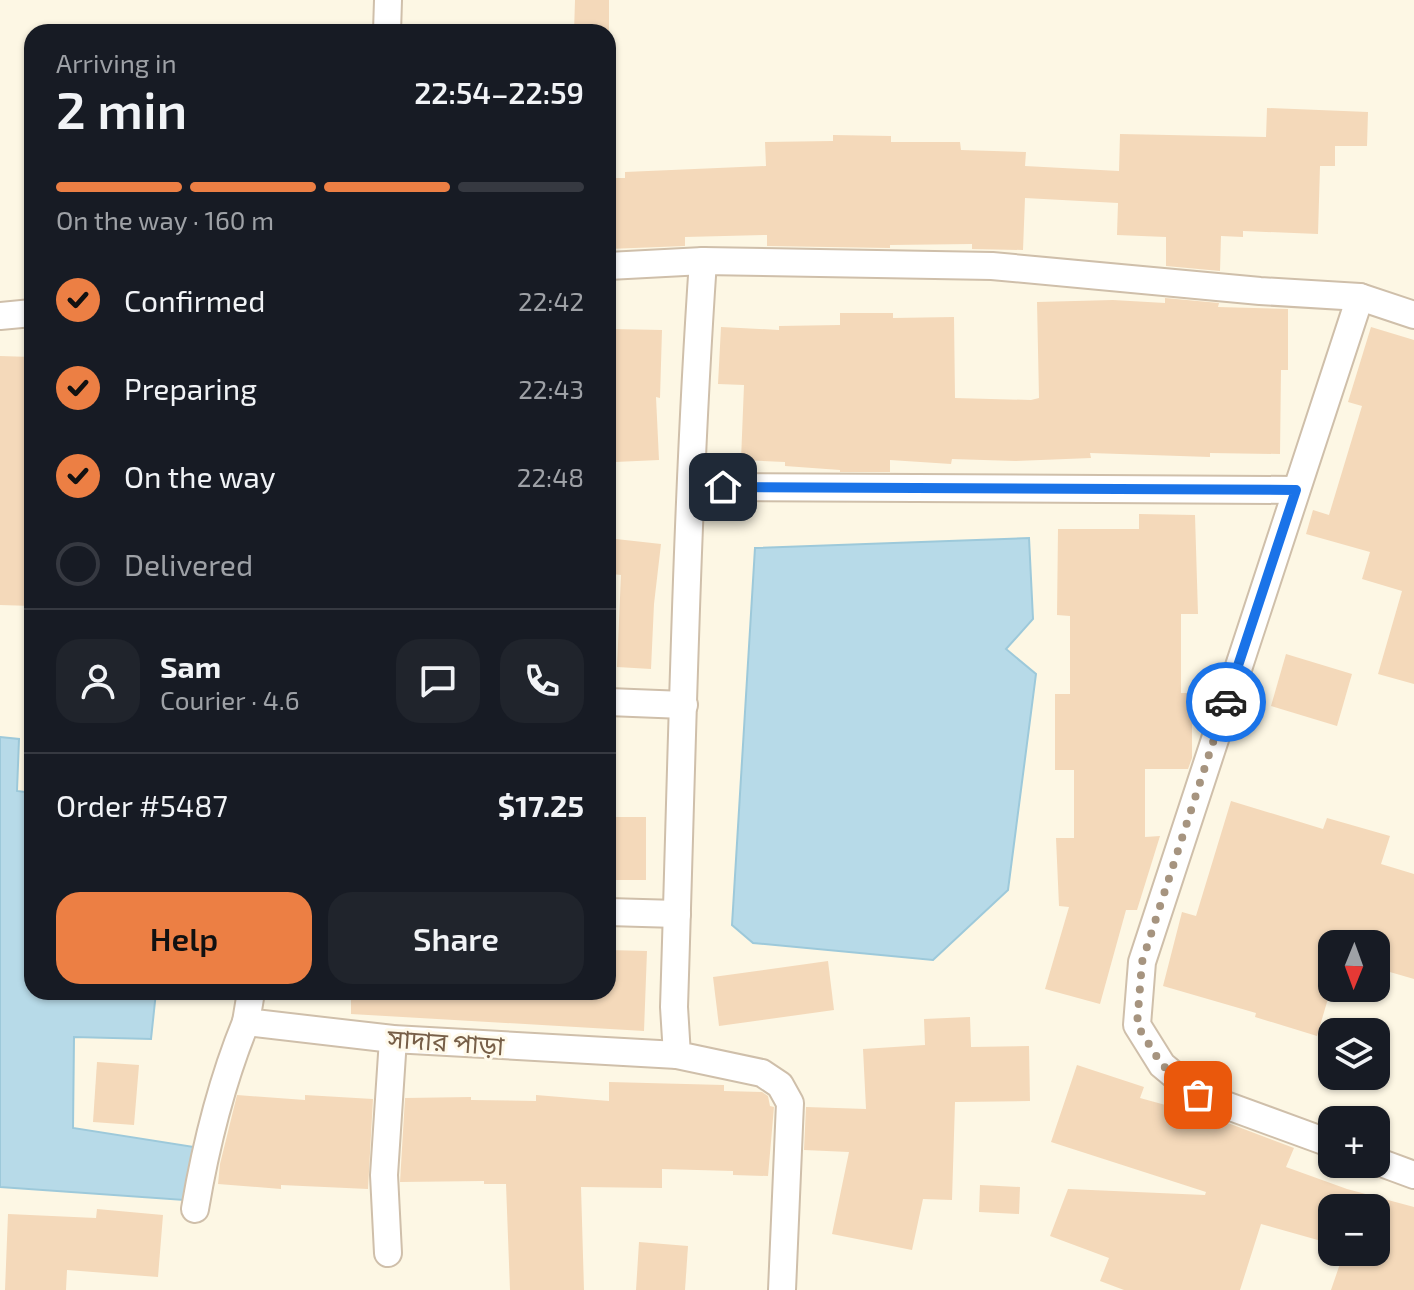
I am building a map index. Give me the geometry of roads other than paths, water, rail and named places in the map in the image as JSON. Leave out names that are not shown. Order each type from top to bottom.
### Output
[{"type":"street","points":[[387,24],[388,0]]},
{"type":"street","points":[[677,1055],[674,1007],[677,914],[691,487],[703,261]]},
{"type":"street","points":[[616,266],[703,261],[992,266],[1260,291],[1360,297],[1414,315]]},
{"type":"street","points":[[1318,1139],[1198,1095],[1162,1065],[1137,1025],[1142,962],[1360,297]]},
{"type":"street","points":[[0,316],[24,314]]},
{"type":"street","points":[[691,487],[1296,490]]},
{"type":"street","points":[[616,702],[684,705]]},
{"type":"street","points":[[616,912],[677,914]]},
{"type":"street","points":[[195,1209],[204,1154],[226,1070],[246,1022],[250,1000]]},
{"type":"street","name":"সাদার পাড়া","points":[[246,1022],[393,1039],[677,1055],[762,1073],[780,1085],[790,1103],[782,1290]]},
{"type":"street","points":[[388,1253],[384,1175],[393,1039]]},
{"type":"street","points":[[1390,1166],[1414,1175]]},
{"type":"water","points":[[1029,538],[1033,619],[1006,649],[1036,674],[1008,890],[933,960],[753,943],[732,925],[755,548]]},
{"type":"water","points":[[0,737],[19,739],[17,791],[24,792],[24,1000],[155,1000],[151,1039],[74,1037],[73,1128],[194,1147],[184,1200],[0,1187]]}]
